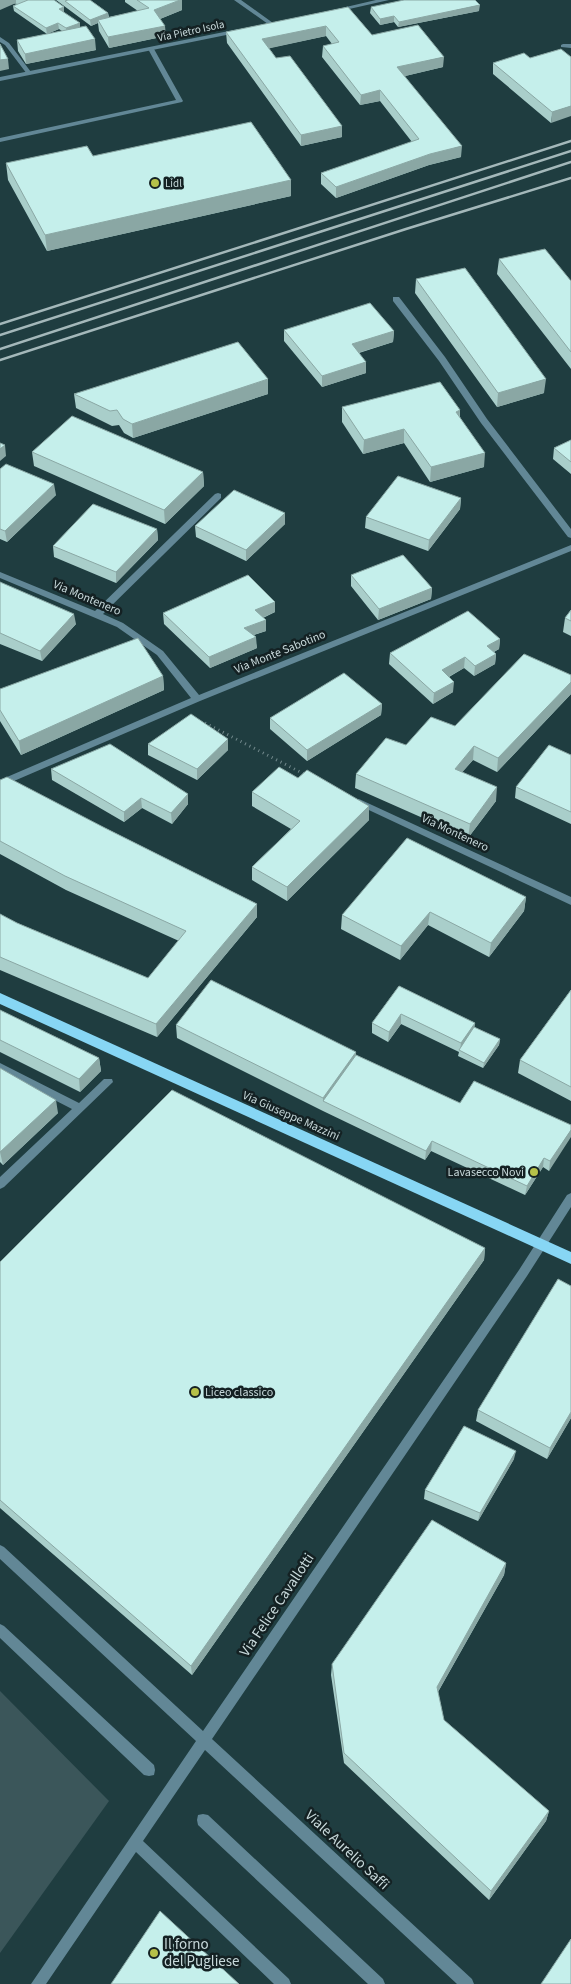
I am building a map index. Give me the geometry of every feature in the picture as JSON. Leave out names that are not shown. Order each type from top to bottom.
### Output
[{"type":"main road","name":"Via Giuseppe Mazzini","points":[[0,998],[571,1258]]},
{"type":"street","points":[[237,0],[270,24]]},
{"type":"street","points":[[328,12],[386,0]]},
{"type":"street","points":[[261,26],[280,22]]},
{"type":"street","name":"Via Pietro Isola","points":[[0,79],[244,30]]},
{"type":"street","points":[[0,39],[7,44],[28,74]]},
{"type":"street","points":[[0,140],[180,101],[151,49]]},
{"type":"street","points":[[396,299],[442,359],[484,421],[571,535]]},
{"type":"street","points":[[97,615],[218,496]]},
{"type":"street","name":"Via Monte Sabotino","points":[[0,784],[197,699],[571,548]]},
{"type":"street","name":"Via Montenero","points":[[0,576],[120,625],[160,653],[197,699]]},
{"type":"street","name":"Via Montenero","points":[[353,799],[571,901]]},
{"type":"street","points":[[0,1067],[80,1108]]},
{"type":"street","points":[[0,1184],[108,1082]]},
{"type":"street","name":"Via Felice Cavallotti","points":[[38,1984],[542,1244],[571,1198]]},
{"type":"street","name":"Viale Aurelio Saffi","points":[[0,1551],[467,1984]]},
{"type":"street","points":[[0,1630],[149,1770]]},
{"type":"street","points":[[203,1820],[378,1984]]},
{"type":"street","points":[[135,1842],[284,1984]]},
{"type":"path","points":[[176,708],[312,778]]},
{"type":"shaded area","points":[[0,1691],[109,1801],[0,1953]]},
{"type":"building","points":[[28,0],[54,0],[64,7],[59,9],[80,23],[66,28],[58,23],[46,28],[13,6]]},
{"type":"building","points":[[90,0],[108,13],[90,20],[65,1]]},
{"type":"building","points":[[137,0],[180,0],[154,10],[165,26],[108,37],[98,20],[149,8]]},
{"type":"building","points":[[404,0],[475,0],[480,5],[399,22],[394,16],[380,19],[371,7]]},
{"type":"building","points":[[348,7],[372,35],[418,25],[444,57],[397,67],[462,146],[430,154],[336,187],[321,173],[419,139],[380,90],[361,95],[323,46],[339,42],[326,26],[262,39],[276,58],[290,56],[342,126],[301,135],[226,32]]},
{"type":"building","points":[[86,26],[95,39],[25,54],[17,40]]},
{"type":"building","points":[[0,44],[8,59],[0,60]]},
{"type":"building","points":[[561,49],[571,57],[571,106],[552,112],[493,63],[524,53],[530,58]]},
{"type":"building","points":[[251,122],[291,180],[45,235],[6,163],[87,146],[93,156]]},
{"type":"building","points":[[545,249],[571,281],[571,352],[499,259]]},
{"type":"building","points":[[465,268],[546,379],[498,393],[416,279]]},
{"type":"building","points":[[370,303],[394,331],[352,344],[366,362],[322,376],[284,330]]},
{"type":"building","points":[[238,342],[268,379],[132,424],[123,419],[117,410],[110,411],[74,394]]},
{"type":"building","points":[[440,382],[460,410],[456,412],[485,453],[431,467],[404,429],[364,440],[342,407]]},
{"type":"building","points":[[72,416],[203,472],[164,510],[32,452]]},
{"type":"building","points":[[571,440],[571,462],[554,448]]},
{"type":"building","points":[[6,464],[54,484],[5,531],[0,529],[0,469]]},
{"type":"building","points":[[398,476],[461,498],[429,540],[366,517]]},
{"type":"building","points":[[234,490],[285,513],[246,550],[195,526]]},
{"type":"building","points":[[93,504],[157,529],[116,572],[53,546]]},
{"type":"building","points":[[403,555],[432,588],[379,609],[351,575]]},
{"type":"building","points":[[248,575],[275,602],[255,610],[266,620],[244,628],[256,637],[209,657],[163,613]]},
{"type":"building","points":[[0,582],[74,614],[40,651],[0,633]]},
{"type":"building","points":[[571,610],[571,621],[565,618]]},
{"type":"building","points":[[468,611],[500,639],[487,646],[496,654],[475,666],[465,657],[442,670],[454,682],[434,693],[390,653]]},
{"type":"building","points":[[138,638],[163,676],[19,741],[0,710],[0,689]]},
{"type":"building","points":[[524,654],[571,675],[571,682],[498,758],[474,746],[455,769],[497,787],[470,824],[356,774],[386,738],[406,745],[431,717],[455,726]]},
{"type":"building","points":[[344,673],[382,704],[307,750],[270,718]]},
{"type":"building","points":[[191,714],[228,739],[197,769],[148,744]]},
{"type":"building","points":[[110,744],[188,794],[171,813],[141,798],[124,812],[51,769]]},
{"type":"building","points":[[549,745],[571,755],[571,812],[516,787]]},
{"type":"building","points":[[279,767],[298,778],[307,770],[369,806],[287,887],[252,867],[300,821],[252,792]]},
{"type":"building","points":[[7,777],[257,904],[156,1024],[0,957],[0,914],[17,923],[148,978],[186,931],[65,876],[0,841],[0,780]]},
{"type":"building","points":[[407,838],[526,897],[491,943],[430,912],[401,946],[342,915]]},
{"type":"building","points":[[211,980],[356,1052],[323,1098],[176,1025]]},
{"type":"building","points":[[399,986],[475,1023],[461,1043],[401,1014],[389,1032],[372,1023]]},
{"type":"building","points":[[571,990],[571,1087],[520,1060]]},
{"type":"building","points":[[0,1010],[99,1058],[79,1079],[0,1040]]},
{"type":"building","points":[[474,1027],[500,1039],[484,1063],[459,1050]]},
{"type":"building","points":[[356,1055],[460,1103],[474,1081],[571,1125],[571,1130],[550,1161],[544,1158],[527,1186],[432,1141],[426,1151],[323,1101]]},
{"type":"building","points":[[0,1068],[56,1100],[0,1152]]},
{"type":"building","name":"Liceo classico","points":[[172,1090],[485,1248],[191,1666],[0,1500],[0,1262]]},
{"type":"building","points":[[558,1279],[571,1286],[571,1412],[550,1448],[478,1410]]},
{"type":"building","points":[[464,1426],[516,1451],[480,1513],[425,1490]]},
{"type":"building","points":[[432,1520],[506,1563],[437,1687],[444,1720],[549,1811],[491,1891],[344,1753],[332,1664]]},
{"type":"building","points":[[160,1911],[239,1984],[111,1984]]},
{"type":"building","points":[[571,1939],[571,1984],[541,1984]]},
{"type":"railway","points":[[0,324],[571,141]]},
{"type":"railway","points":[[0,335],[571,151]]},
{"type":"railway","points":[[0,349],[571,162]]},
{"type":"railway","points":[[0,360],[406,229],[571,178]]},
{"type":"place","name":"Lidl","points":[[155,183]]},
{"type":"place","name":"Lavasecco Novi","points":[[534,1172]]},
{"type":"place","name":"Liceo classico","points":[[195,1392]]},
{"type":"place","name":"Il forno del Pugliese","points":[[154,1953]]}]
